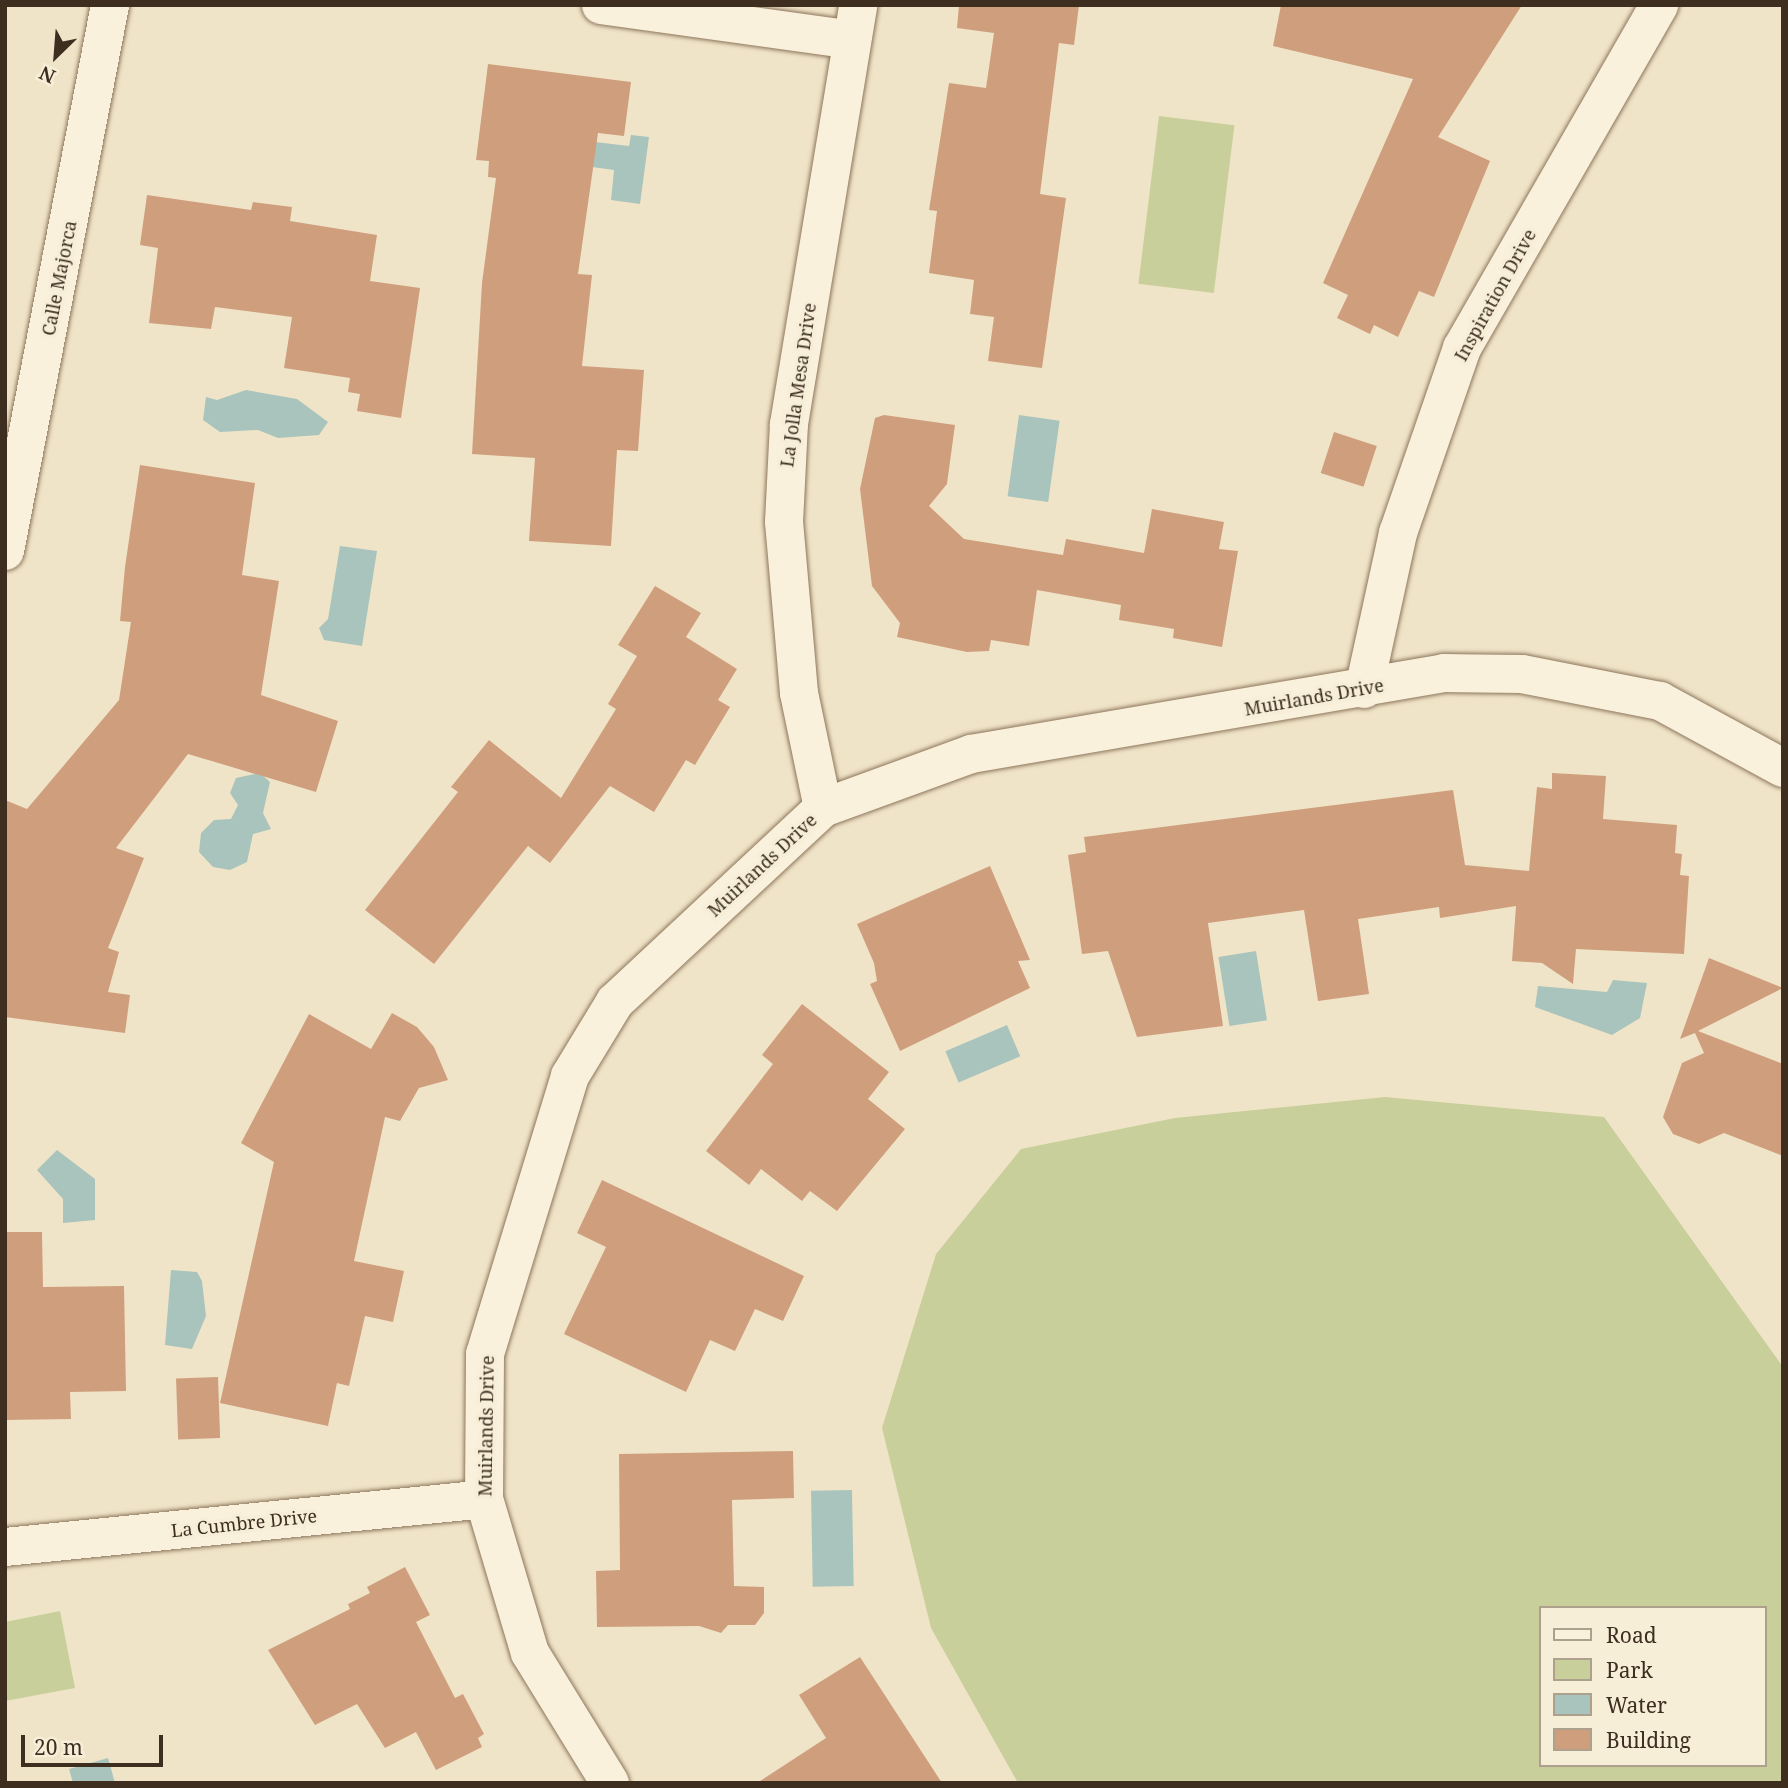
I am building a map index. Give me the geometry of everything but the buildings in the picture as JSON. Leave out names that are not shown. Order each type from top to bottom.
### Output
[{"type":"street","name":"Calle Majorca","points":[[5,551],[110,5]]},
{"type":"street","points":[[601,5],[855,23]]},
{"type":"street","name":"Inspiration Drive","points":[[1364,689],[1398,533],[1462,348],[1659,5]]},
{"type":"street","name":"La Jolla Mesa Drive","points":[[823,808],[799,693],[784,522],[789,425],[855,23]]},
{"type":"street","name":"Muirlands Drive","points":[[610,1783],[530,1654],[484,1499],[485,1354],[569,1076],[615,1002],[823,808],[971,754],[1364,689],[1444,673],[1522,674],[1660,701],[1783,768]]},
{"type":"street","name":"La Cumbre Drive","points":[[5,1546],[484,1499]]},
{"type":"green space","points":[[1159,116],[1234,125],[1214,293],[1138,284]]},
{"type":"green space","points":[[1385,1097],[1604,1117],[1783,1367],[1783,1783],[1018,1783],[931,1628],[882,1428],[936,1254],[1021,1149],[1175,1118]]},
{"type":"green space","points":[[60,1611],[75,1688],[5,1701],[5,1622]]},
{"type":"water","points":[[631,135],[649,137],[640,204],[611,200],[614,170],[592,167],[595,142],[629,146]]},
{"type":"water","points":[[246,390],[297,399],[328,422],[319,435],[278,438],[258,430],[220,432],[203,420],[206,397],[217,400]]},
{"type":"water","points":[[1019,415],[1060,421],[1048,502],[1008,496]]},
{"type":"water","points":[[340,546],[377,551],[362,646],[324,640],[319,628],[328,619]]},
{"type":"water","points":[[260,773],[270,782],[263,813],[271,829],[253,834],[247,862],[230,870],[213,867],[199,852],[201,833],[214,820],[231,819],[238,805],[230,793],[236,778]]},
{"type":"water","points":[[1256,951],[1267,1020],[1229,1026],[1218,957]]},
{"type":"water","points":[[1613,980],[1647,983],[1640,1018],[1612,1035],[1535,1007],[1538,986],[1607,992]]},
{"type":"water","points":[[1007,1025],[1020,1056],[959,1082],[945,1051]]},
{"type":"water","points":[[57,1150],[95,1179],[95,1220],[63,1223],[63,1199],[37,1170]]},
{"type":"water","points":[[171,1270],[197,1272],[202,1281],[206,1316],[192,1349],[165,1345]]},
{"type":"water","points":[[852,1490],[854,1586],[813,1587],[811,1491]]},
{"type":"water","points":[[108,1758],[115,1783],[73,1783],[69,1769]]}]
